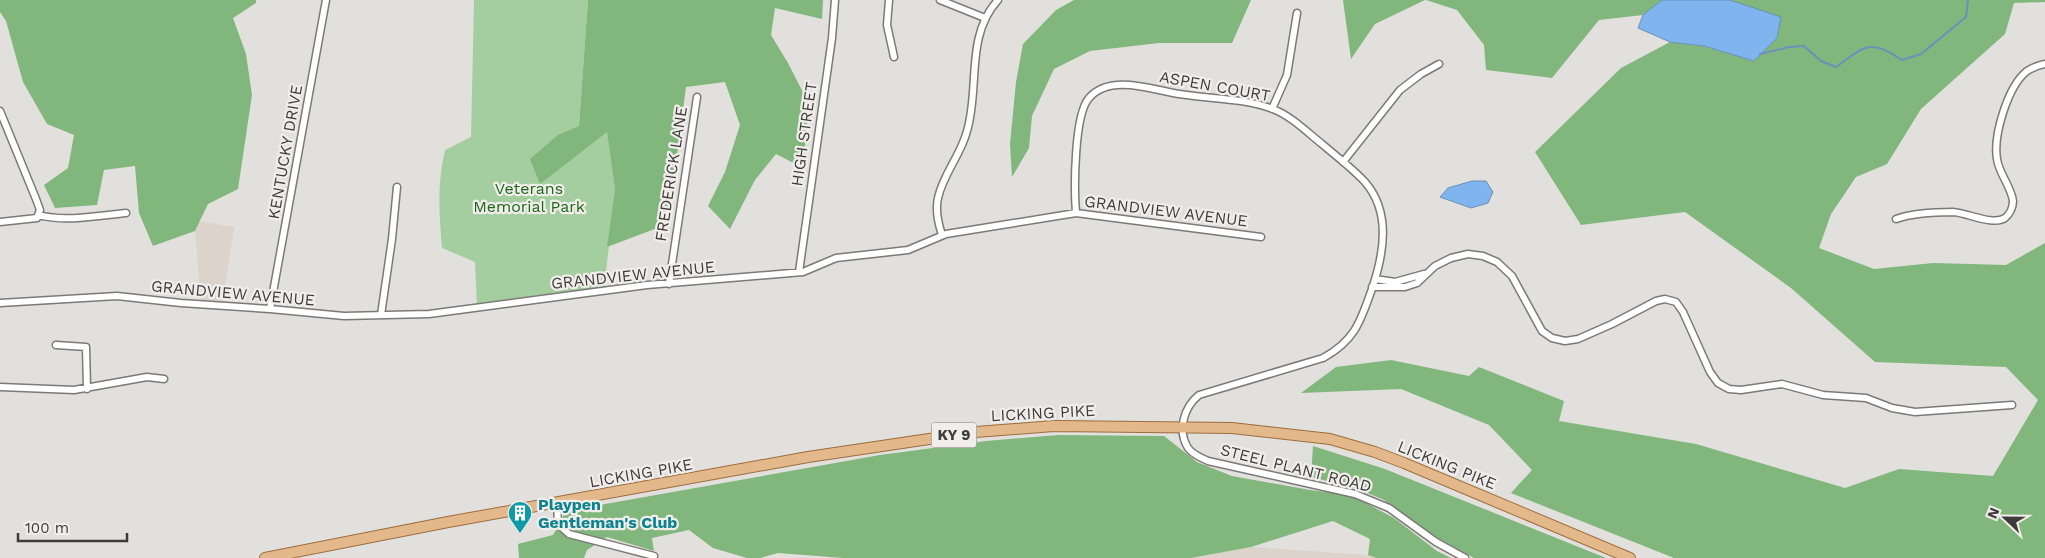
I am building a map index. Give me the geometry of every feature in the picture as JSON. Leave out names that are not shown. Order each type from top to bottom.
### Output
[{"type":"main road","name":"LICKING PIKE","points":[[265,558],[448,522],[557,504],[808,457],[976,432],[1054,426],[1110,425],[1232,428],[1305,435],[1350,445],[1404,463],[1630,558]]},
{"type":"street","name":"KENTUCKY DRIVE","points":[[270,309],[326,0]]},
{"type":"street","name":"HIGH STREET","points":[[799,272],[832,38],[835,0]]},
{"type":"street","points":[[889,0],[888,25],[894,57]]},
{"type":"street","points":[[940,0],[985,18]]},
{"type":"street","points":[[942,235],[938,221],[938,199],[946,176],[962,147],[969,126],[976,48],[985,18],[998,0]]},
{"type":"street","points":[[1272,109],[1287,75],[1297,13]]},
{"type":"street","points":[[1343,162],[1400,90],[1421,74],[1439,64]]},
{"type":"street","points":[[1896,219],[1909,215],[1954,212],[1993,221],[2005,218],[2009,214],[2013,205],[2012,194],[1999,169],[1996,152],[2001,121],[2016,84],[2028,70],[2045,64]]},
{"type":"street","name":"ASPEN COURT","points":[[1076,213],[1076,154],[1081,112],[1088,98],[1100,89],[1114,85],[1238,101],[1272,109],[1288,118],[1343,162],[1365,183],[1379,209],[1384,236],[1380,263],[1357,329],[1348,341],[1336,351],[1323,358],[1200,396],[1187,408],[1184,416],[1184,428]]},
{"type":"street","name":"FREDERICK LANE","points":[[668,284],[697,98]]},
{"type":"street","points":[[0,111],[40,210],[36,218],[0,222]]},
{"type":"street","points":[[381,315],[397,186]]},
{"type":"street","points":[[38,214],[50,218],[91,217],[126,213]]},
{"type":"street","name":"GRANDVIEW AVENUE","points":[[0,303],[117,296],[344,316],[429,314],[558,296],[808,271],[836,258],[908,250],[942,235],[1076,213],[1261,237]]},
{"type":"street","points":[[1372,287],[1405,287],[1417,282],[1451,258],[1468,254],[1483,256],[1497,262],[1512,276],[1542,332],[1552,338],[1565,341],[1578,339],[1606,327],[1656,300],[1666,299],[1676,302],[1710,372],[1718,383],[1729,389],[1741,390],[1782,384],[1823,395],[1866,398],[1892,408],[1915,412],[2012,405]]},
{"type":"street","points":[[1375,279],[1395,282],[1426,274]]},
{"type":"street","points":[[56,345],[86,347],[87,388]]},
{"type":"street","points":[[0,387],[74,390],[147,377],[164,379]]},
{"type":"street","name":"STEEL PLANT ROAD","points":[[1184,428],[1188,447],[1196,456],[1208,461],[1355,494],[1389,508],[1436,542],[1465,558]]},
{"type":"street","points":[[557,504],[558,524],[569,534],[654,556]]},
{"type":"shaded area","points":[[199,221],[234,227],[222,306],[201,304],[195,231]]},
{"type":"shaded area","points":[[1251,547],[1368,555],[1376,558],[1191,558]]},
{"type":"green space","points":[[0,0],[256,0],[256,3],[233,18],[246,54],[252,95],[238,189],[208,204],[195,231],[153,246],[139,213],[135,166],[104,170],[97,205],[55,208],[44,185],[68,168],[74,135],[47,124],[23,82],[6,21],[0,12]]},
{"type":"green space","name":"Veterans Memorial Park","points":[[474,0],[588,0],[579,126],[607,132],[615,190],[604,291],[477,307],[475,262],[442,248],[439,199],[445,150],[471,137]]},
{"type":"green space","points":[[588,0],[823,0],[822,19],[775,8],[771,35],[809,104],[803,168],[776,154],[755,180],[730,229],[708,206],[725,172],[740,125],[725,82],[686,87],[668,224],[607,247],[615,190],[607,132],[540,184],[530,159],[558,135],[579,126]]},
{"type":"green space","points":[[1074,0],[1251,0],[1232,43],[1159,43],[1090,51],[1054,69],[1032,116],[1029,148],[1012,177],[1010,144],[1016,82],[1023,44],[1056,10]]},
{"type":"green space","points":[[1343,0],[1425,0],[1375,24],[1351,59]]},
{"type":"green space","points":[[1426,0],[1662,0],[1643,15],[1599,20],[1552,78],[1486,70],[1484,45],[1457,10]]},
{"type":"green space","points":[[1730,0],[2045,0],[2045,2],[2014,3],[2005,34],[1921,109],[1887,164],[1856,177],[1831,214],[1819,248],[1874,269],[1933,263],[2006,265],[2045,243],[2045,558],[1674,558],[1511,493],[1532,470],[1489,425],[1401,389],[1301,393],[1336,367],[1391,360],[1469,376],[1479,367],[1564,401],[1559,421],[1696,444],[1845,488],[1899,469],[1993,476],[2038,400],[2006,367],[1875,362],[1791,288],[1685,212],[1581,225],[1535,152],[1621,68],[1670,42],[1704,46],[1754,61],[1760,54]]},
{"type":"green space","points":[[1058,435],[1164,436],[1197,462],[1232,476],[1310,490],[1351,495],[1394,518],[1437,551],[1451,558],[1376,558],[1368,555],[1370,539],[1333,521],[1251,547],[1191,558],[843,558],[778,553],[760,558],[747,558],[713,548],[689,530],[652,538],[654,551],[607,537],[587,550],[584,558],[519,558],[518,544],[553,535],[566,511],[880,455],[986,441]]},
{"type":"green space","points":[[1313,446],[1385,469],[1606,558],[1474,558],[1432,535],[1384,500],[1356,488],[1311,477]]},
{"type":"water","points":[[1662,0],[1730,0],[1781,17],[1777,38],[1754,61],[1704,46],[1670,42],[1638,28],[1643,15]]},
{"type":"water","points":[[1472,181],[1486,181],[1493,192],[1488,203],[1471,208],[1440,197],[1448,188]]},
{"type":"waterway","points":[[1760,54],[1789,47],[1804,46],[1821,61],[1836,67],[1861,50],[1875,47],[1891,53],[1902,60],[1921,54],[1966,17],[1968,0]]},
{"type":"place","name":"Playpen Gentleman's Club","points":[[520,534]]}]
